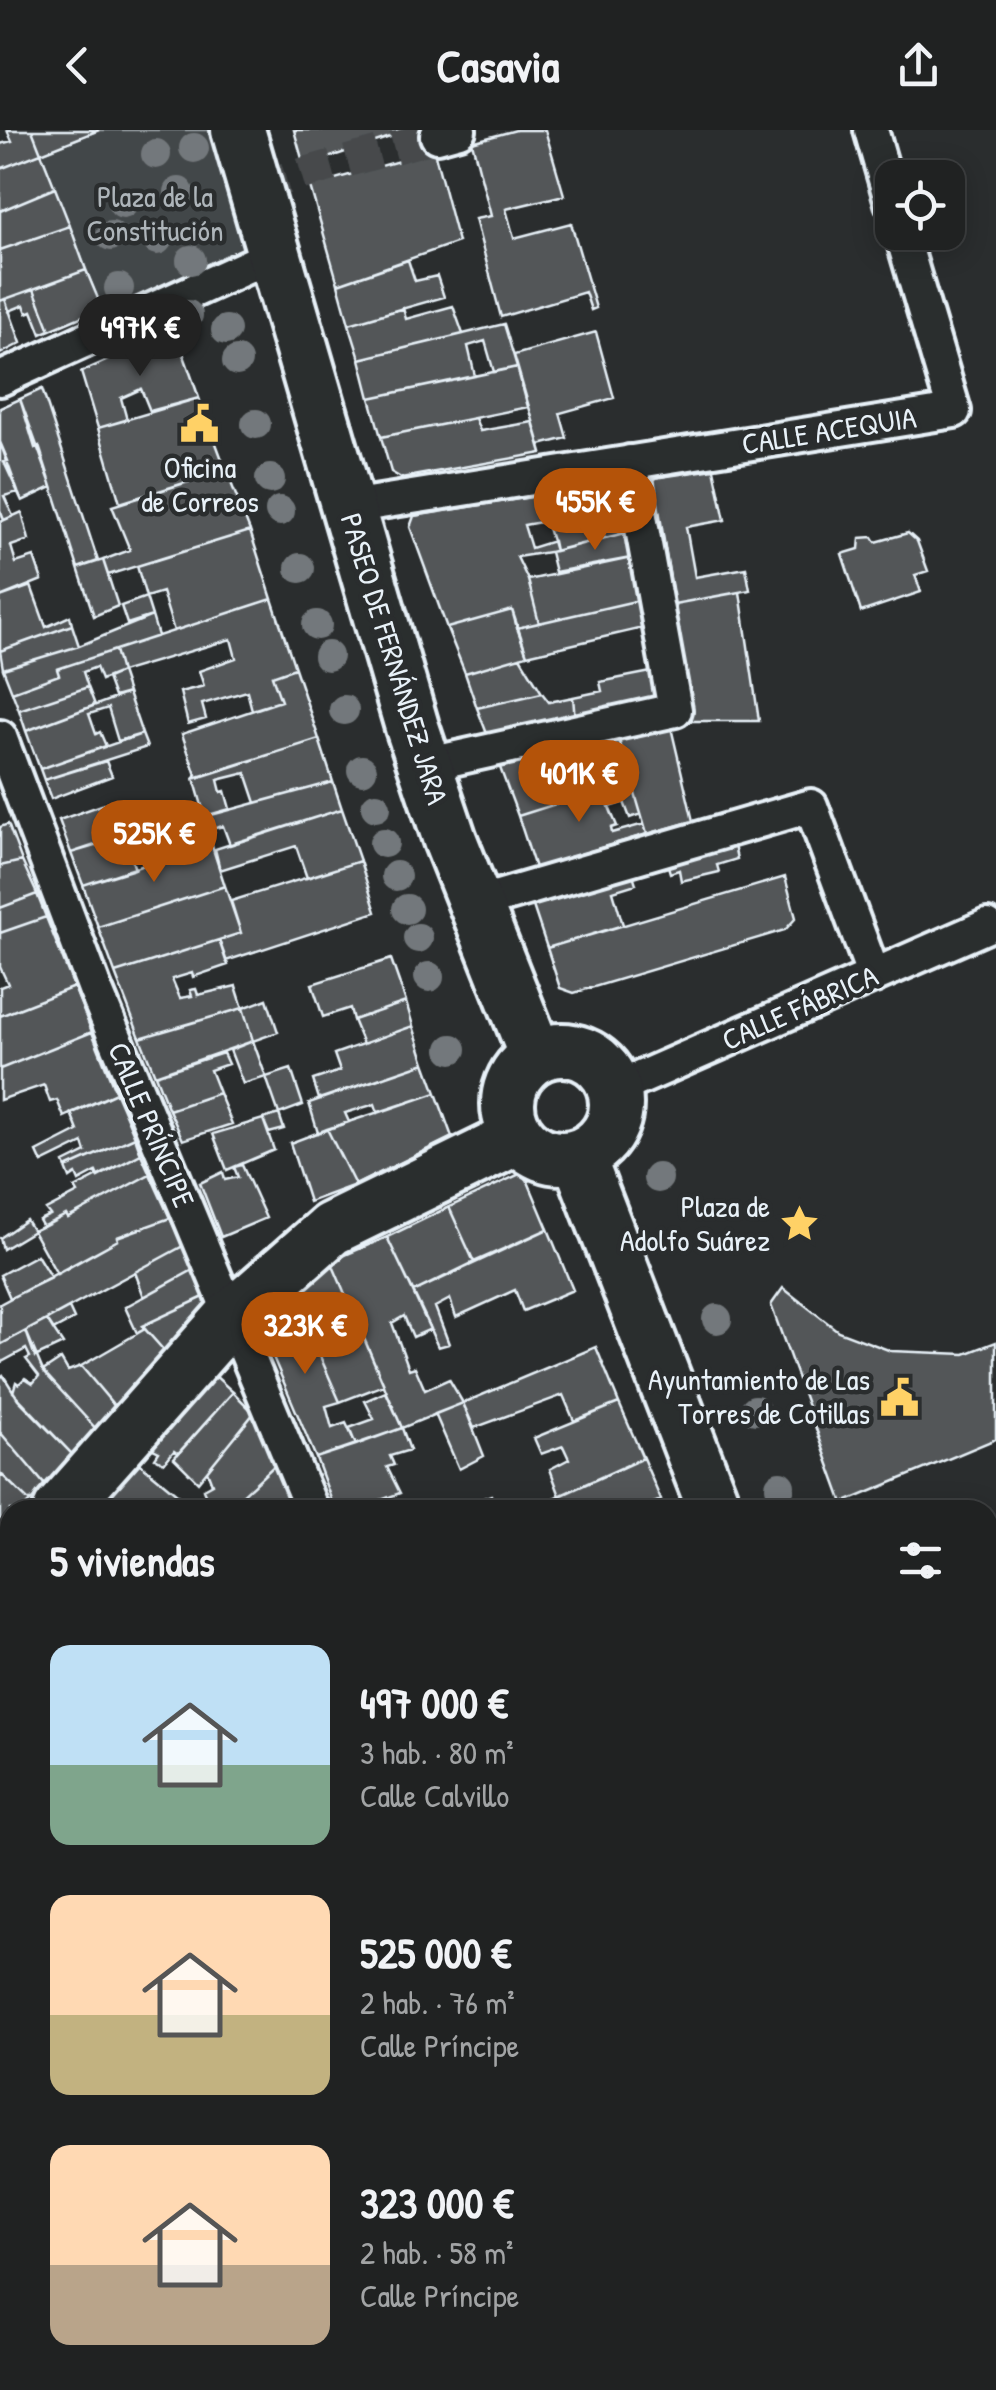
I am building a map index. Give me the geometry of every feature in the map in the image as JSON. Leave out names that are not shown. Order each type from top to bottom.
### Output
[{"type":"main road","name":"PASEO DE FERNÁNDEZ JARA","points":[[238,130],[425,765],[474,904],[536,1056]]},
{"type":"main road","points":[[553,1051],[588,1056],[602,1067],[614,1090],[614,1118],[606,1134],[594,1148],[578,1156],[559,1158],[542,1154],[519,1136],[508,1114],[512,1081],[522,1066],[553,1051]]},
{"type":"main road","points":[[69,1500],[231,1317],[331,1229],[519,1136]]},
{"type":"main road","points":[[578,1156],[710,1500]]},
{"type":"street","points":[[871,130],[880,160]]},
{"type":"street","name":"CALLE ACEQUIA","points":[[348,508],[954,411],[907,250]]},
{"type":"street","points":[[0,379],[275,254]]},
{"type":"street","points":[[425,765],[675,710],[630,462]]},
{"type":"street","name":"CALLE PRÍNCIPE","points":[[0,737],[94,989],[308,1500]]},
{"type":"street","points":[[474,904],[811,806],[874,976]]},
{"type":"street","name":"CALLE FÁBRICA","points":[[614,1090],[988,926]]},
{"type":"green space","name":"Plaza de la Constitución","points":[[99,130],[238,130],[275,254],[109,329],[41,153]]},
{"type":"building","points":[[7,130],[32,130],[41,153],[0,169],[0,144],[12,141]]},
{"type":"building","points":[[32,130],[99,130],[41,153]]},
{"type":"building","points":[[294,130],[411,130],[304,166]]},
{"type":"building","points":[[516,130],[545,130],[564,195],[506,209],[514,238],[571,223],[596,308],[591,310],[585,292],[501,317],[475,219],[491,216],[472,142]]},
{"type":"building","points":[[434,151],[458,242],[338,284],[310,186]]},
{"type":"building","points":[[41,153],[55,188],[0,211],[0,169]]},
{"type":"building","points":[[55,188],[70,226],[0,250],[0,211]]},
{"type":"building","points":[[70,226],[86,270],[0,301],[0,250]]},
{"type":"building","points":[[408,260],[415,281],[437,276],[444,297],[349,324],[338,284]]},
{"type":"building","points":[[86,270],[102,308],[50,330],[34,289]]},
{"type":"building","points":[[34,289],[50,330],[41,334],[32,311],[27,313],[24,305],[9,311],[5,299]]},
{"type":"building","points":[[5,299],[21,343],[0,354],[0,301]]},
{"type":"building","points":[[453,306],[463,334],[360,359],[349,324],[403,308],[406,319]]},
{"type":"building","points":[[504,324],[517,367],[494,372],[485,341],[468,346],[475,376],[370,398],[360,359]]},
{"type":"building","points":[[175,330],[199,398],[150,411],[141,389],[121,398],[127,420],[98,428],[81,372]]},
{"type":"building","points":[[596,332],[614,398],[560,413],[567,438],[540,445],[514,355]]},
{"type":"building","points":[[517,367],[528,407],[381,437],[370,398]]},
{"type":"building","points":[[42,389],[98,561],[78,568],[20,399]]},
{"type":"building","points":[[199,398],[226,470],[120,503],[98,428]]},
{"type":"building","points":[[20,399],[52,487],[22,501],[4,462],[8,461],[0,442],[0,408]]},
{"type":"building","points":[[475,418],[480,431],[533,422],[542,453],[401,478],[391,472],[381,437]]},
{"type":"building","points":[[0,442],[18,492],[4,496],[13,516],[4,520],[0,510]]},
{"type":"building","points":[[714,469],[725,520],[686,527],[695,577],[746,568],[750,590],[674,604],[654,478]]},
{"type":"building","points":[[226,470],[250,531],[108,575],[103,560],[130,550],[112,506]]},
{"type":"building","points":[[623,481],[632,531],[555,551],[546,521],[552,520],[548,494]]},
{"type":"building","points":[[548,494],[552,520],[524,525],[531,548],[553,541],[555,551],[517,557],[528,580],[539,623],[517,628],[512,610],[447,628],[410,527],[414,516]]},
{"type":"building","points":[[22,512],[29,540],[11,546],[16,563],[34,557],[42,580],[0,597],[0,522]]},
{"type":"building","points":[[250,531],[272,599],[174,631],[162,592],[146,597],[137,566]]},
{"type":"building","points":[[632,531],[636,557],[555,572],[550,552]]},
{"type":"building","points":[[908,533],[917,541],[928,571],[915,575],[921,592],[861,612],[842,554],[859,549],[860,538],[873,537],[876,542]]},
{"type":"building","points":[[636,557],[644,599],[539,623],[528,580]]},
{"type":"building","points":[[103,560],[118,606],[94,616],[78,568]]},
{"type":"building","points":[[31,586],[46,627],[70,616],[72,625],[0,651],[0,597]]},
{"type":"building","points":[[740,592],[759,721],[692,721],[674,604]]},
{"type":"building","points":[[146,597],[152,616],[127,624],[121,606]]},
{"type":"building","points":[[272,599],[295,668],[272,676],[281,701],[252,710],[247,691],[202,704],[206,719],[188,724],[180,692],[204,686],[199,671],[236,658],[231,639],[121,672],[115,650]]},
{"type":"building","points":[[644,599],[647,627],[527,655],[517,628]]},
{"type":"building","points":[[512,610],[527,655],[465,673],[447,628]]},
{"type":"building","points":[[152,616],[158,636],[57,669],[59,675],[12,692],[3,669],[79,646]]},
{"type":"building","points":[[72,625],[79,646],[3,669],[0,651]]},
{"type":"building","points":[[115,650],[121,672],[101,680],[96,667],[83,672],[88,687],[19,710],[12,692],[59,675],[57,669]]},
{"type":"building","points":[[520,657],[542,693],[477,708],[465,673]]},
{"type":"building","points":[[295,668],[319,739],[197,778],[182,734],[281,701],[272,676]]},
{"type":"building","points":[[656,671],[660,702],[575,720],[573,697],[602,691],[600,682]]},
{"type":"building","points":[[121,672],[128,693],[114,697],[107,678]]},
{"type":"building","points":[[88,687],[95,705],[26,731],[19,710]]},
{"type":"building","points":[[128,693],[142,734],[118,741],[108,708],[89,714],[96,734],[100,732],[106,746],[40,769],[26,731]]},
{"type":"building","points":[[542,693],[549,702],[573,697],[575,720],[489,739],[477,708]]},
{"type":"building","points":[[670,723],[693,821],[647,834],[617,733]]},
{"type":"building","points":[[617,733],[631,780],[607,788],[603,767],[585,772],[578,741]]},
{"type":"building","points":[[142,734],[147,747],[44,780],[40,769]]},
{"type":"building","points":[[319,739],[333,782],[256,803],[246,773],[218,780],[230,809],[205,816],[194,778]]},
{"type":"building","points":[[578,741],[588,794],[518,816],[496,757]]},
{"type":"building","points":[[106,761],[112,776],[51,799],[44,780]]},
{"type":"building","points":[[631,780],[641,814],[630,818],[624,802],[609,807],[617,826],[611,828],[612,833],[644,824],[647,834],[535,868],[518,816]]},
{"type":"building","points":[[333,782],[342,809],[230,845],[223,826],[204,831],[200,818]]},
{"type":"building","points":[[107,803],[119,839],[71,853],[59,820]]},
{"type":"building","points":[[203,809],[205,816],[200,818],[209,844],[184,853],[178,824],[152,833],[161,861],[154,862],[146,842],[127,847],[135,869],[83,885],[71,853]]},
{"type":"building","points":[[342,809],[360,861],[307,878],[296,846],[220,870],[215,849]]},
{"type":"building","points":[[8,824],[22,861],[0,866],[0,827]]},
{"type":"building","points":[[733,841],[737,859],[717,865],[719,872],[681,881],[679,870],[670,873],[666,859]]},
{"type":"building","points":[[211,843],[225,886],[98,927],[83,885]]},
{"type":"building","points":[[22,861],[37,894],[0,908],[0,866]]},
{"type":"building","points":[[360,861],[376,912],[226,961],[219,940],[241,933],[231,901]]},
{"type":"building","points":[[631,868],[636,884],[613,891],[623,925],[547,948],[530,897]]},
{"type":"building","points":[[785,877],[796,918],[785,930],[574,993],[560,988],[547,948]]},
{"type":"building","points":[[225,886],[241,933],[115,973],[98,927]]},
{"type":"building","points":[[37,894],[46,917],[0,933],[0,908]]},
{"type":"building","points":[[46,917],[74,987],[0,1016],[0,987],[8,984],[0,967],[0,933]]},
{"type":"building","points":[[219,940],[228,965],[193,977],[192,973],[172,979],[180,998],[192,996],[190,990],[196,989],[198,995],[236,986],[243,1008],[140,1038],[115,973]]},
{"type":"building","points":[[391,959],[406,1002],[353,1020],[350,1008],[323,1017],[312,984]]},
{"type":"building","points":[[74,987],[92,1032],[0,1069],[0,1016]]},
{"type":"building","points":[[267,999],[278,1032],[253,1041],[243,1008]]},
{"type":"building","points":[[406,1002],[413,1026],[363,1044],[353,1020]]},
{"type":"building","points":[[243,1008],[253,1041],[155,1075],[140,1038]]},
{"type":"building","points":[[413,1026],[425,1063],[319,1099],[313,1080],[340,1071],[334,1054]]},
{"type":"building","points":[[92,1032],[116,1093],[64,1117],[57,1100],[50,1102],[44,1085],[0,1100],[0,1069]]},
{"type":"building","points":[[253,1041],[266,1077],[243,1084],[230,1050]]},
{"type":"building","points":[[223,1053],[228,1064],[210,1070],[219,1093],[169,1110],[155,1075]]},
{"type":"building","points":[[425,1063],[436,1093],[378,1113],[375,1104],[345,1113],[349,1122],[318,1133],[309,1103]]},
{"type":"building","points":[[291,1069],[303,1105],[279,1114],[266,1077]]},
{"type":"building","points":[[116,1093],[135,1137],[66,1168],[64,1163],[86,1152],[83,1143],[42,1163],[37,1152],[78,1131],[71,1113]]},
{"type":"building","points":[[219,1093],[232,1124],[183,1140],[169,1110]]},
{"type":"building","points":[[436,1093],[452,1137],[355,1185],[327,1129]]},
{"type":"building","points":[[279,1114],[284,1129],[269,1133],[263,1119]]},
{"type":"building","points":[[263,1119],[274,1150],[227,1170],[213,1134]]},
{"type":"building","points":[[327,1129],[355,1185],[309,1202],[290,1143]]},
{"type":"building","points":[[135,1137],[141,1154],[98,1177],[96,1172],[79,1181],[76,1174],[70,1178],[66,1168]]},
{"type":"building","points":[[141,1154],[150,1174],[68,1218],[66,1215],[43,1227],[39,1220],[50,1215],[46,1210],[78,1193],[75,1188]]},
{"type":"building","points":[[242,1165],[266,1218],[221,1237],[200,1183],[223,1172],[225,1180],[238,1177],[234,1167]]},
{"type":"building","points":[[524,1172],[548,1229],[474,1262],[449,1207]]},
{"type":"building","points":[[150,1174],[170,1218],[117,1237],[118,1240],[57,1274],[33,1231],[66,1215],[68,1218]]},
{"type":"building","points":[[449,1207],[474,1262],[413,1292],[387,1237]]},
{"type":"building","points":[[170,1218],[183,1246],[0,1345],[0,1304],[118,1240],[117,1237]]},
{"type":"building","points":[[26,1220],[33,1231],[3,1249],[0,1238]]},
{"type":"building","points":[[548,1229],[573,1290],[523,1311],[515,1290],[456,1317],[450,1299],[435,1307],[449,1344],[438,1347],[413,1292]]},
{"type":"building","points":[[387,1237],[431,1329],[413,1337],[404,1316],[392,1323],[409,1369],[415,1367],[425,1390],[449,1379],[463,1403],[402,1428],[331,1261]]},
{"type":"building","points":[[183,1246],[193,1270],[144,1297],[135,1272]]},
{"type":"building","points":[[37,1255],[51,1278],[10,1298],[0,1275]]},
{"type":"building","points":[[331,1261],[384,1385],[340,1402],[292,1292]]},
{"type":"building","points":[[193,1270],[206,1296],[142,1326],[145,1329],[137,1333],[125,1307]]},
{"type":"building","name":"Ayuntamiento de Las Torres de Cotillas","points":[[783,1288],[838,1331],[891,1351],[965,1354],[996,1342],[996,1439],[850,1500],[842,1500],[771,1305]]},
{"type":"building","points":[[292,1292],[340,1402],[326,1406],[332,1428],[346,1423],[356,1445],[316,1458],[264,1336],[270,1310]]},
{"type":"building","points":[[206,1296],[211,1307],[167,1354],[142,1326]]},
{"type":"building","points":[[69,1308],[74,1319],[53,1330],[47,1320]]},
{"type":"building","points":[[47,1320],[63,1344],[35,1357],[26,1331]]},
{"type":"building","points":[[145,1329],[167,1354],[117,1409],[81,1366]]},
{"type":"building","points":[[26,1331],[43,1371],[97,1430],[73,1455],[13,1392],[16,1382],[19,1384],[25,1378],[33,1383],[39,1376],[26,1359],[30,1357],[26,1349],[0,1363],[0,1345]]},
{"type":"building","points":[[596,1347],[619,1403],[574,1421],[563,1395],[474,1428],[463,1403]]},
{"type":"building","points":[[61,1359],[68,1371],[81,1366],[117,1409],[97,1430],[43,1371]]},
{"type":"building","points":[[213,1374],[233,1392],[178,1454],[174,1451],[164,1463],[155,1458],[159,1452],[151,1448]]},
{"type":"building","points":[[3,1375],[18,1399],[73,1455],[45,1485],[0,1432]]},
{"type":"building","points":[[233,1392],[254,1413],[198,1482],[174,1458]]},
{"type":"building","points":[[386,1392],[402,1428],[356,1445],[349,1428],[374,1419],[365,1401]]},
{"type":"building","points":[[463,1403],[484,1456],[459,1469],[435,1414]]},
{"type":"building","points":[[619,1403],[643,1458],[560,1496],[550,1469],[569,1459],[563,1446],[541,1454],[534,1438]]},
{"type":"building","points":[[254,1413],[276,1464],[237,1500],[204,1500],[203,1489],[212,1484],[207,1471]]},
{"type":"building","points":[[402,1428],[410,1450],[390,1456],[394,1465],[387,1467],[400,1493],[381,1500],[331,1500],[316,1458]]},
{"type":"building","points":[[0,1432],[45,1485],[28,1500],[0,1473]]},
{"type":"building","points":[[643,1458],[661,1500],[550,1500]]},
{"type":"building","points":[[138,1462],[183,1499],[182,1500],[106,1500]]},
{"type":"building","points":[[276,1464],[292,1500],[237,1500]]},
{"type":"building","points":[[0,1473],[28,1500],[0,1500]]},
{"type":"tunnel","points":[[255,187],[437,136]]},
{"type":"place","name":"Oficina de Correos","points":[[200,424]]},
{"type":"place","name":"Plaza de Adolfo Suárez","points":[[800,1224]]},
{"type":"place","name":"Ayuntamiento de Las Torres de Cotillas","points":[[900,1397]]}]
